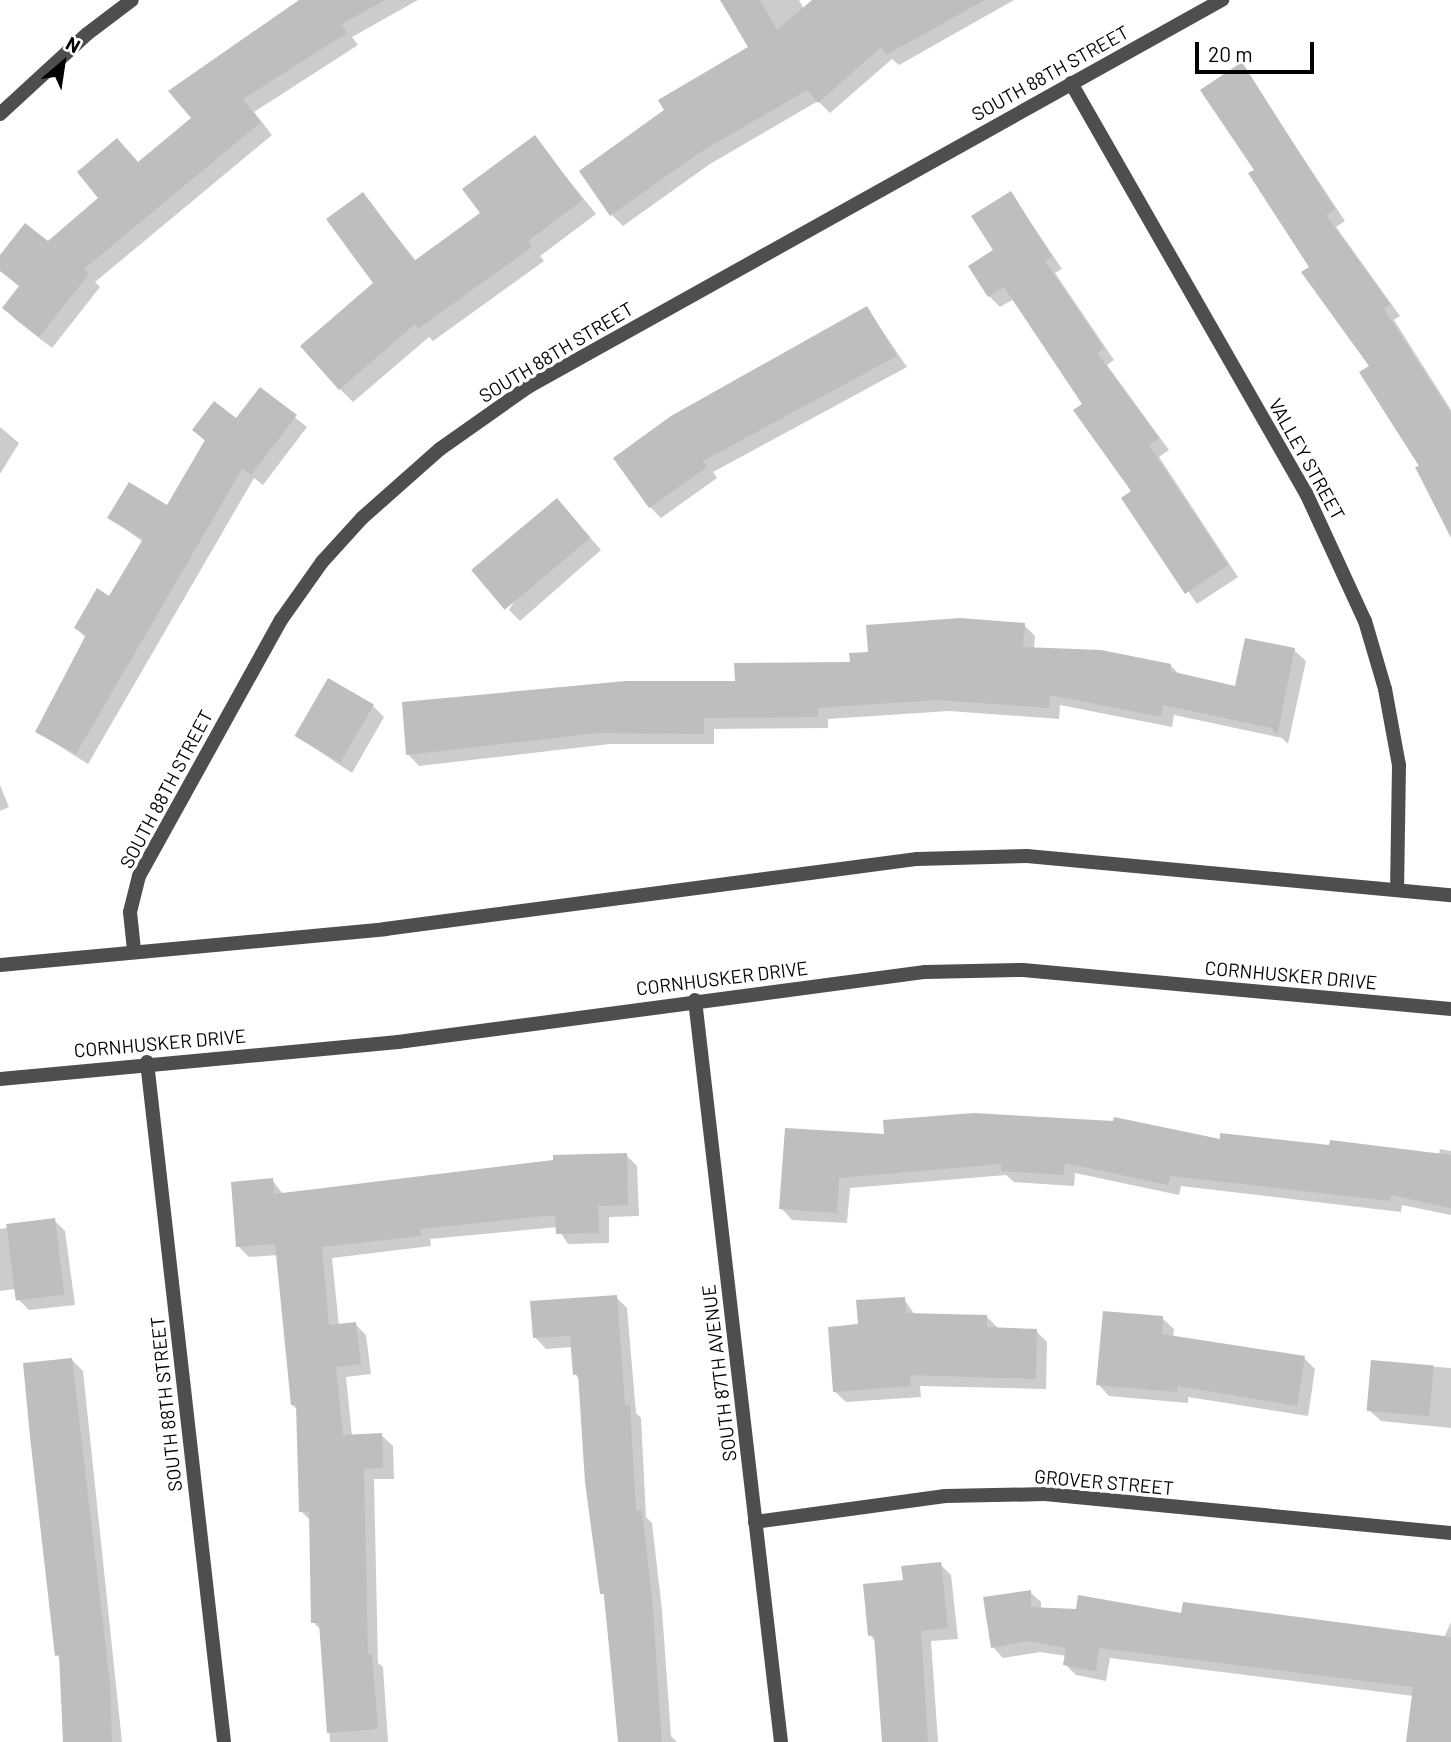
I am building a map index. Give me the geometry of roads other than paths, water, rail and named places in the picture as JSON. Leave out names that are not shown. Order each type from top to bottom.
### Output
[{"type":"street","points":[[0,114],[87,34],[132,0]]},
{"type":"street","name":"SOUTH 88TH STREET","points":[[134,950],[130,912],[139,876],[281,620],[322,562],[362,518],[440,449],[528,387],[1222,0]]},
{"type":"street","name":"VALLEY STREET","points":[[1071,83],[1306,493],[1365,621],[1385,689],[1399,765],[1397,890]]},
{"type":"street","points":[[0,965],[134,950],[385,929],[917,859],[1027,856],[1451,895]]},
{"type":"street","name":"CORNHUSKER DRIVE","points":[[0,1079],[147,1062],[398,1042],[695,1000],[925,972],[1023,970],[1451,1009]]},
{"type":"street","name":"SOUTH 87TH AVENUE","points":[[695,1000],[781,1742]]},
{"type":"street","name":"SOUTH 88TH STREET","points":[[147,1062],[224,1742]]},
{"type":"street","name":"GROVER STREET","points":[[755,1521],[945,1496],[1045,1494],[1451,1533]]}]
